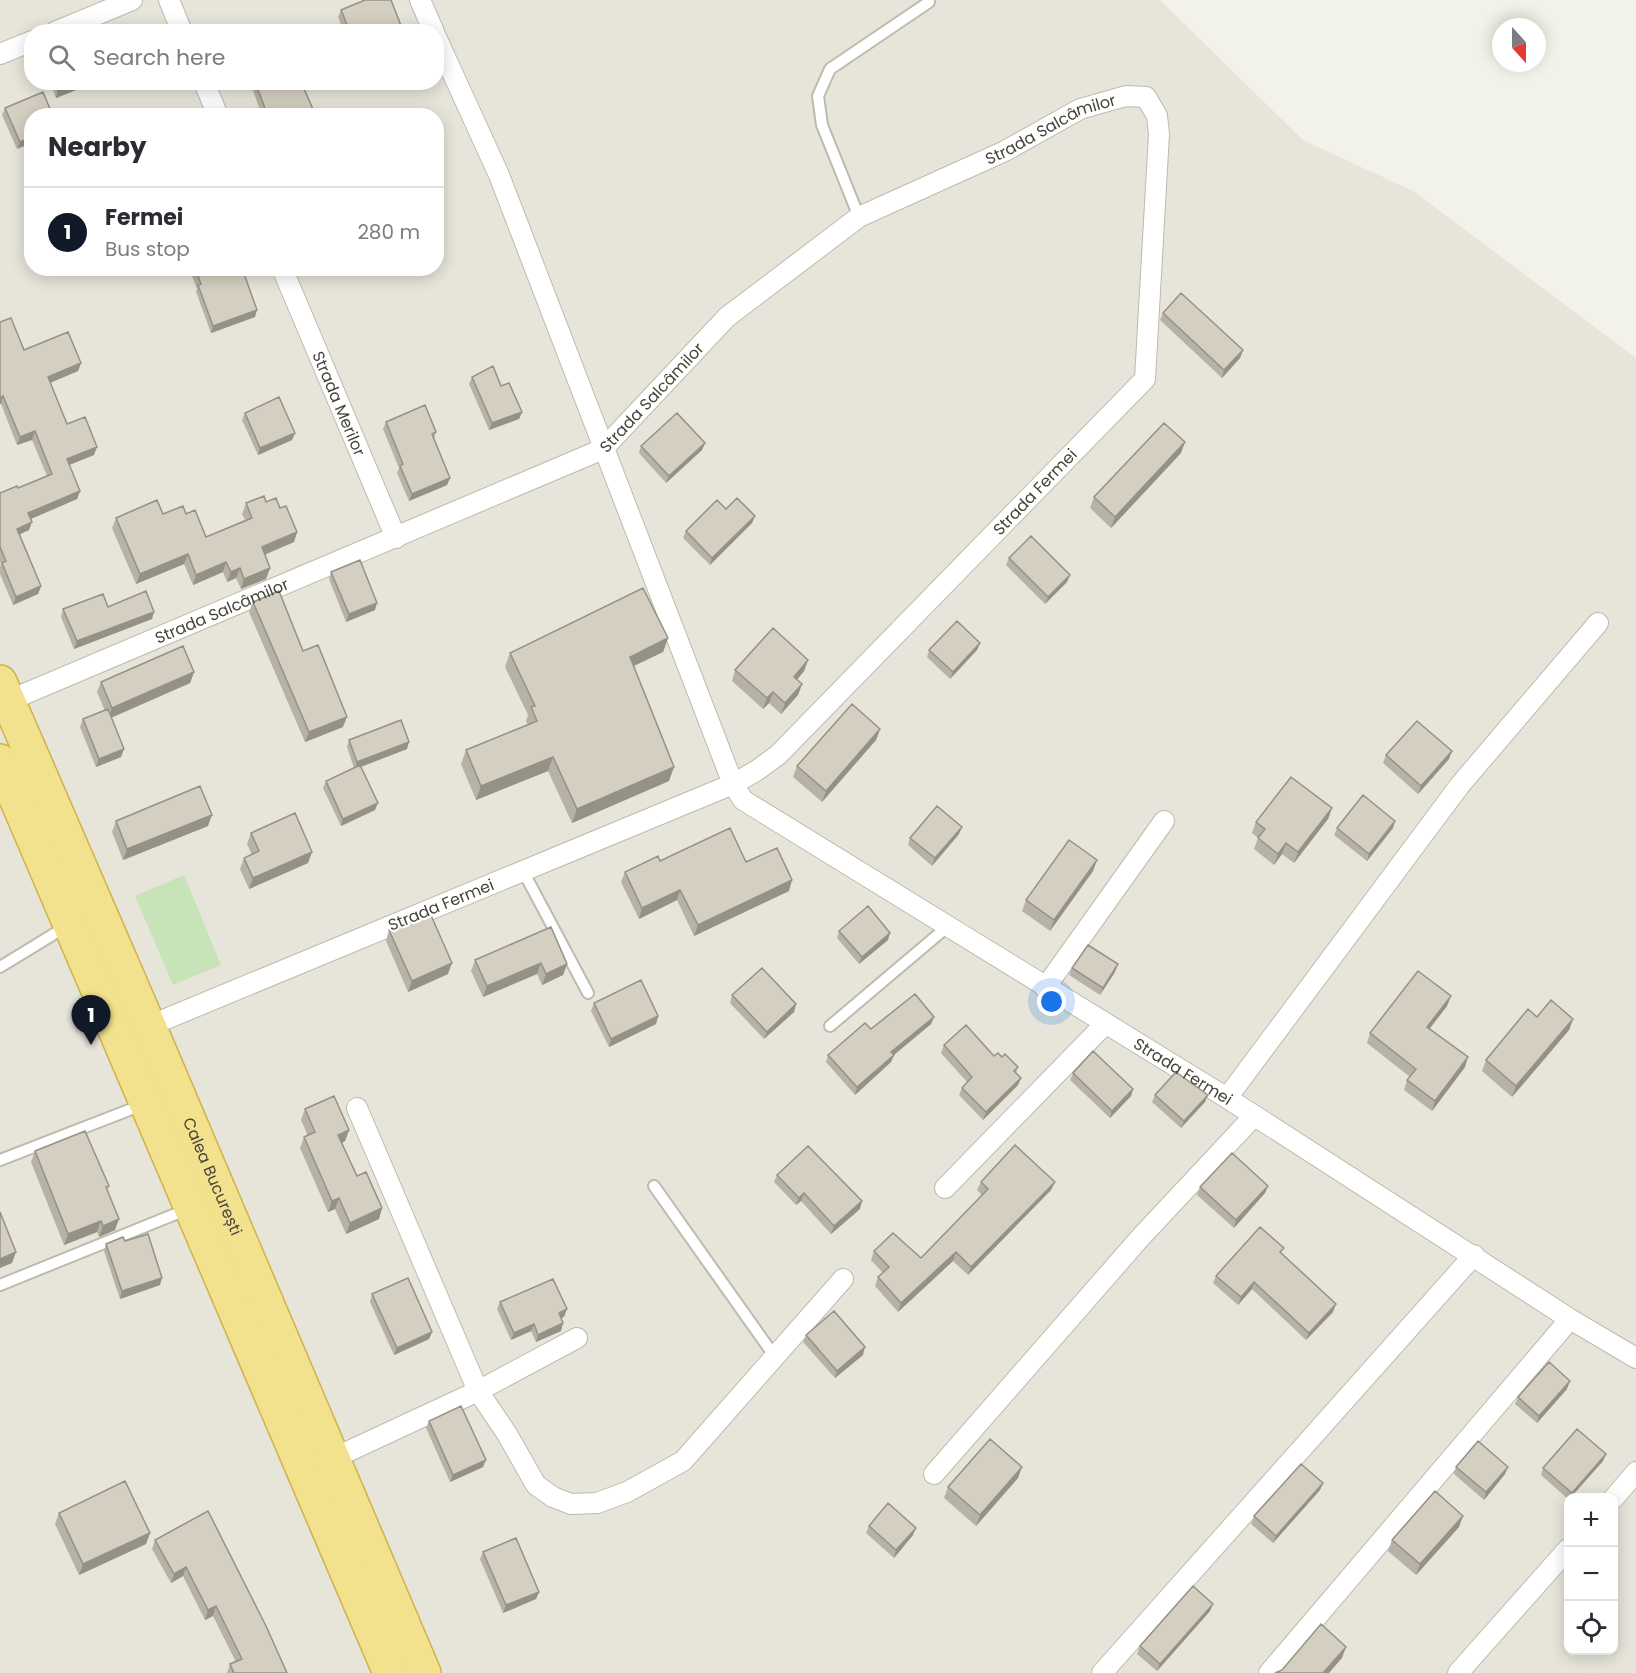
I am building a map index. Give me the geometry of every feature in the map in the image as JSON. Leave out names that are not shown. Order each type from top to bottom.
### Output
[{"type":"highway","name":"Calea București","points":[[4,692],[334,1458],[424,1673]]},
{"type":"highway","name":"Calea București","points":[[0,761],[390,1673]]},
{"type":"street","points":[[74,24],[132,0]]},
{"type":"street","points":[[169,0],[179,24]]},
{"type":"street","points":[[420,0],[430,24]]},
{"type":"street","points":[[0,54],[24,44]]},
{"type":"street","points":[[444,55],[499,175],[733,784]]},
{"type":"street","points":[[207,90],[215,108]]},
{"type":"street","name":"Strada Salcâmilor","points":[[4,692],[396,538],[603,449],[727,317],[859,217],[1005,151],[1080,110],[1125,96],[1146,98],[1157,116]]},
{"type":"street","name":"Strada Fermei","points":[[149,1026],[733,784],[756,771],[778,754],[1145,379],[1159,134],[1157,116]]},
{"type":"street","name":"Strada Merilor","points":[[285,276],[396,538]]},
{"type":"street","points":[[1227,1098],[1460,785],[1598,623]]},
{"type":"street","name":"Strada Fermei","points":[[733,784],[743,800],[1227,1098],[1474,1255],[1570,1319],[1636,1358]]},
{"type":"street","points":[[1045,988],[1164,821]]},
{"type":"street","points":[[945,1188],[1105,1024]]},
{"type":"street","points":[[357,1108],[478,1391],[507,1434],[536,1485],[553,1497],[571,1504],[597,1503],[627,1492],[683,1461],[843,1279]]},
{"type":"street","points":[[934,1474],[1140,1238],[1254,1116]]},
{"type":"street","points":[[1102,1673],[1474,1255]]},
{"type":"street","points":[[1269,1673],[1570,1319]]},
{"type":"street","points":[[334,1458],[478,1391],[577,1338]]},
{"type":"street","points":[[1618,1493],[1636,1472]]},
{"type":"street","points":[[1458,1673],[1564,1555]]},
{"type":"lane","points":[[859,217],[822,125],[818,96],[830,69],[929,2]]},
{"type":"lane","points":[[523,871],[588,993]]},
{"type":"lane","points":[[0,967],[70,924]]},
{"type":"lane","points":[[830,1026],[947,927]]},
{"type":"lane","points":[[0,1160],[147,1103]]},
{"type":"lane","points":[[654,1186],[776,1357]]},
{"type":"lane","points":[[0,1285],[191,1208]]},
{"type":"shaded area","points":[[0,0],[1160,0],[1303,140],[1413,191],[1636,358],[1636,1673],[0,1673]]},
{"type":"green space","points":[[184,875],[221,965],[173,985],[135,896]]},
{"type":"building","points":[[365,0],[391,0],[400,24],[347,24],[341,10]]},
{"type":"building","points":[[258,90],[305,90],[312,108],[265,108]]},
{"type":"building","points":[[43,92],[50,108],[24,108],[24,140],[20,142],[5,108]]},
{"type":"building","points":[[198,276],[245,276],[257,310],[213,326],[198,285],[201,284]]},
{"type":"building","points":[[1181,293],[1243,350],[1224,370],[1163,313]]},
{"type":"building","points":[[11,318],[24,350],[68,332],[81,363],[48,377],[67,424],[85,417],[97,447],[67,459],[80,491],[28,513],[32,522],[17,529],[41,586],[16,597],[2,563],[6,561],[0,547],[0,493],[52,474],[35,431],[20,437],[3,396],[0,398],[0,322]]},
{"type":"building","points":[[493,366],[501,386],[509,383],[522,412],[492,423],[472,377]]},
{"type":"building","points":[[279,397],[295,433],[260,448],[245,413]]},
{"type":"building","points":[[425,405],[436,432],[432,434],[450,478],[412,494],[386,422]]},
{"type":"building","points":[[677,413],[705,443],[669,476],[641,446]]},
{"type":"building","points":[[1164,423],[1185,442],[1115,517],[1094,497]]},
{"type":"building","points":[[264,496],[266,502],[276,498],[280,508],[286,506],[297,532],[262,547],[270,568],[244,579],[240,568],[231,572],[226,562],[196,575],[188,554],[140,574],[116,518],[157,500],[163,514],[183,506],[186,514],[195,510],[206,537],[252,518],[246,503]]},
{"type":"building","points":[[737,498],[755,516],[712,558],[686,531],[717,500],[726,509]]},
{"type":"building","points":[[1031,536],[1070,575],[1048,597],[1009,558]]},
{"type":"building","points":[[360,560],[377,603],[349,614],[331,572]]},
{"type":"building","points":[[643,588],[668,638],[630,657],[674,767],[577,809],[553,757],[481,786],[466,750],[537,721],[531,707],[535,706],[510,653]]},
{"type":"building","points":[[146,591],[154,612],[77,641],[63,609],[103,594],[108,607]]},
{"type":"building","points":[[279,591],[303,651],[318,645],[347,717],[309,732],[253,602]]},
{"type":"building","points":[[957,621],[980,643],[953,672],[929,650]]},
{"type":"building","points":[[773,628],[808,660],[794,677],[802,684],[785,703],[773,692],[767,698],[735,670]]},
{"type":"building","points":[[183,646],[194,672],[112,708],[101,682]]},
{"type":"building","points":[[852,704],[880,729],[826,791],[797,766]]},
{"type":"building","points":[[108,709],[124,749],[99,759],[83,719]]},
{"type":"building","points":[[401,720],[409,742],[357,762],[349,740]]},
{"type":"building","points":[[1417,721],[1452,751],[1421,786],[1386,755]]},
{"type":"building","points":[[360,765],[378,803],[343,819],[326,781]]},
{"type":"building","points":[[1291,777],[1332,808],[1298,852],[1286,843],[1278,854],[1258,838],[1265,829],[1256,822]]},
{"type":"building","points":[[200,786],[212,815],[127,849],[116,821]]},
{"type":"building","points":[[1363,795],[1395,821],[1369,854],[1337,828]]},
{"type":"building","points":[[937,806],[962,827],[935,858],[910,838]]},
{"type":"building","points":[[295,813],[312,852],[253,878],[244,858],[259,851],[251,833]]},
{"type":"building","points":[[730,828],[746,862],[777,848],[792,880],[698,925],[680,890],[642,908],[625,872],[658,856],[660,861]]},
{"type":"building","points":[[1069,840],[1097,860],[1054,920],[1026,900]]},
{"type":"building","points":[[868,906],[890,933],[862,957],[839,931]]},
{"type":"building","points":[[430,913],[452,963],[412,981],[389,930]]},
{"type":"building","points":[[551,927],[567,964],[546,974],[541,963],[487,986],[475,960]]},
{"type":"building","points":[[1088,945],[1118,964],[1103,988],[1072,968]]},
{"type":"building","points":[[762,968],[796,1004],[767,1032],[732,995]]},
{"type":"building","points":[[1418,971],[1451,996],[1427,1027],[1468,1057],[1435,1101],[1407,1080],[1416,1069],[1370,1033]]},
{"type":"building","points":[[641,980],[658,1016],[611,1039],[594,1003]]},
{"type":"building","points":[[915,994],[934,1017],[891,1052],[894,1055],[857,1087],[828,1055],[865,1023],[871,1029]]},
{"type":"building","points":[[1551,1000],[1573,1019],[1516,1086],[1486,1060],[1528,1009],[1537,1017]]},
{"type":"building","points":[[966,1025],[994,1056],[998,1053],[1002,1057],[1005,1054],[1018,1067],[1014,1071],[1021,1078],[986,1112],[962,1088],[972,1077],[944,1045]]},
{"type":"building","points":[[1093,1051],[1133,1089],[1112,1111],[1073,1073]]},
{"type":"building","points":[[1176,1072],[1208,1095],[1184,1121],[1155,1095]]},
{"type":"building","points":[[334,1096],[349,1130],[338,1135],[357,1176],[366,1172],[382,1208],[350,1223],[339,1198],[332,1201],[304,1137],[315,1132],[305,1109]]},
{"type":"building","points":[[85,1131],[109,1186],[106,1187],[119,1219],[103,1226],[101,1221],[68,1234],[35,1151]]},
{"type":"building","points":[[1015,1145],[1055,1182],[971,1267],[956,1252],[901,1303],[878,1277],[889,1267],[874,1251],[893,1233],[921,1258],[988,1189],[981,1182]]},
{"type":"building","points":[[808,1146],[862,1201],[834,1226],[804,1193],[799,1198],[777,1175]]},
{"type":"building","points":[[1232,1153],[1268,1186],[1236,1220],[1200,1187]]},
{"type":"building","points":[[0,1212],[16,1252],[0,1259]]},
{"type":"building","points":[[1260,1227],[1284,1248],[1280,1252],[1336,1304],[1309,1333],[1254,1282],[1241,1297],[1216,1276]]},
{"type":"building","points":[[148,1234],[162,1278],[122,1291],[106,1244],[123,1237],[125,1241]]},
{"type":"building","points":[[408,1278],[432,1332],[397,1348],[372,1294]]},
{"type":"building","points":[[553,1279],[567,1309],[559,1313],[563,1323],[538,1335],[534,1324],[514,1333],[500,1302]]},
{"type":"building","points":[[834,1311],[865,1347],[837,1371],[806,1335]]},
{"type":"building","points":[[1549,1362],[1570,1381],[1539,1416],[1518,1397]]},
{"type":"building","points":[[461,1406],[486,1460],[453,1475],[429,1421]]},
{"type":"building","points":[[1577,1429],[1606,1454],[1572,1493],[1543,1468]]},
{"type":"building","points":[[990,1439],[1022,1467],[980,1515],[948,1487]]},
{"type":"building","points":[[1478,1441],[1508,1467],[1486,1492],[1456,1467]]},
{"type":"building","points":[[1301,1464],[1323,1483],[1276,1536],[1254,1516]]},
{"type":"building","points":[[125,1481],[150,1533],[83,1564],[59,1513]]},
{"type":"building","points":[[1435,1491],[1463,1516],[1420,1564],[1392,1540]]},
{"type":"building","points":[[888,1503],[916,1528],[896,1550],[869,1526]]},
{"type":"building","points":[[208,1511],[287,1673],[234,1673],[230,1664],[242,1659],[216,1606],[208,1610],[186,1567],[174,1574],[155,1540]]},
{"type":"building","points":[[516,1538],[539,1592],[506,1605],[483,1552]]},
{"type":"building","points":[[1193,1586],[1213,1604],[1160,1664],[1140,1646]]},
{"type":"building","points":[[1321,1624],[1346,1647],[1323,1673],[1275,1673],[1282,1670]]},
{"type":"place","name":"Fermei","points":[[91,1045]]}]
